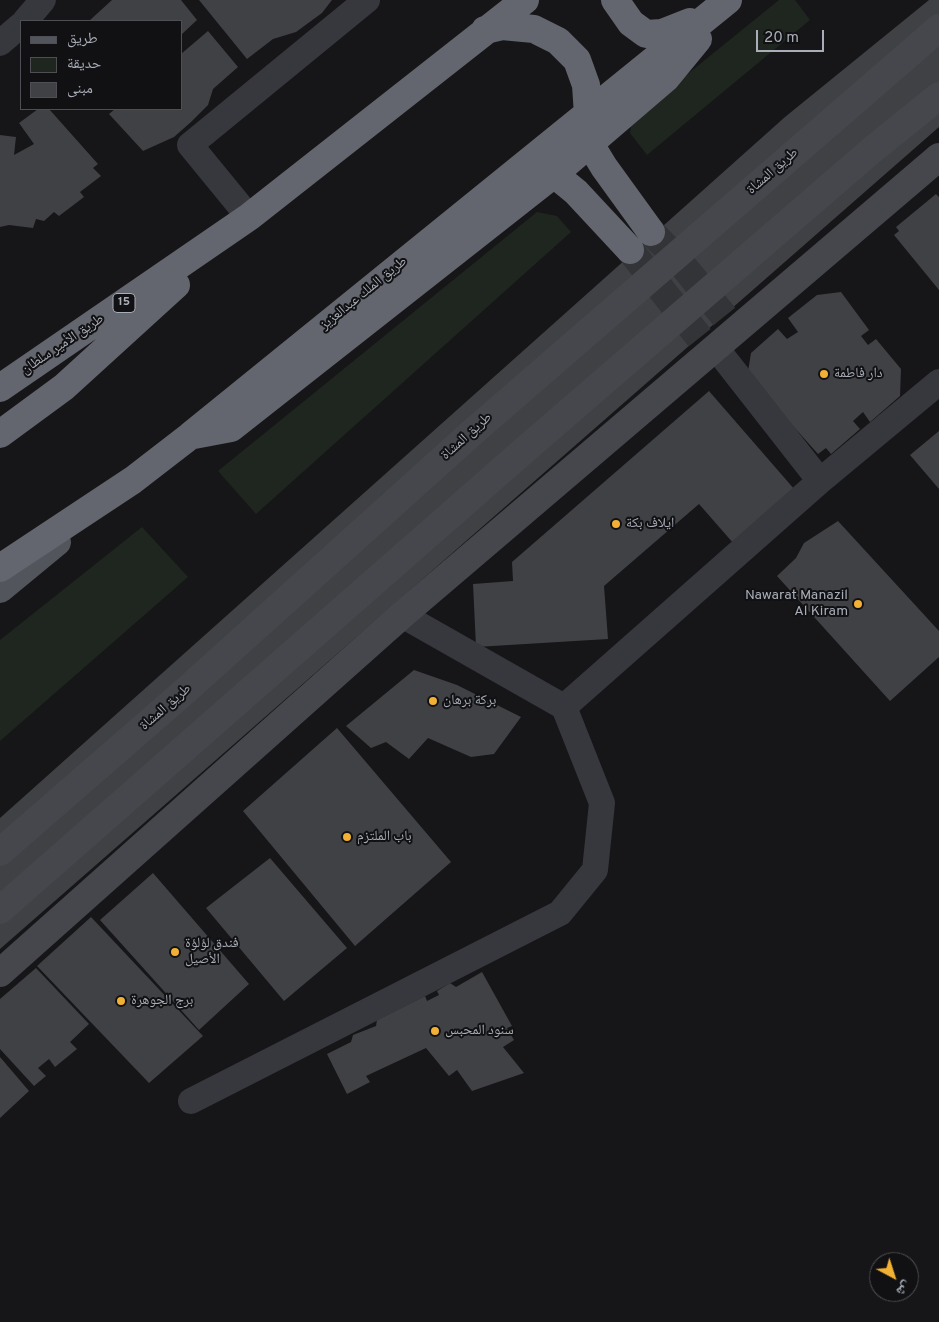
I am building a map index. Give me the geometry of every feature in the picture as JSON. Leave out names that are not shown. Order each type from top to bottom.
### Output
[{"type":"highway","points":[[0,434],[64,387],[249,217],[525,0]]},
{"type":"highway","points":[[615,0],[631,23],[646,34],[662,33],[723,4]]},
{"type":"highway","points":[[190,436],[231,428],[554,174],[666,78],[723,4]]},
{"type":"highway","name":"طريق الملك عبدالعزيز","points":[[132,480],[190,436],[723,4]]},
{"type":"highway","points":[[485,30],[502,26],[534,29],[558,41],[577,60],[586,85],[590,144],[604,167],[651,232]]},
{"type":"highway","points":[[554,174],[576,192],[630,250]]},
{"type":"highway","name":"طريق الأمير سلطان","points":[[0,388],[249,217]]},
{"type":"highway","points":[[0,568],[132,480]]},
{"type":"main road","name":"طريق المشاة","points":[[0,852],[184,692],[482,423],[939,28]]},
{"type":"main road","points":[[0,910],[535,440],[872,150],[939,96]]},
{"type":"main road","points":[[0,973],[402,616],[710,348],[733,325],[939,157]]},
{"type":"main road","name":"طريق الملك عبدالعزيز","points":[[0,589],[132,480]]},
{"type":"street","points":[[26,20],[43,0]]},
{"type":"street","points":[[249,217],[190,145],[367,0]]},
{"type":"street","points":[[0,43],[20,25]]},
{"type":"street","points":[[710,348],[820,481]]},
{"type":"street","points":[[564,707],[820,481],[939,382]]},
{"type":"street","points":[[191,1102],[560,913],[595,870],[602,803],[564,707],[402,616]]},
{"type":"green space","points":[[779,0],[795,0],[810,20],[647,155],[630,133],[632,119]]},
{"type":"green space","points":[[537,212],[557,216],[571,232],[256,514],[218,471]]},
{"type":"green space","points":[[142,527],[188,577],[0,741],[0,640]]},
{"type":"building","points":[[112,0],[181,0],[197,20],[182,34],[182,20],[90,20]]},
{"type":"building","points":[[199,0],[332,0],[322,13],[296,32],[273,39],[247,59]]},
{"type":"building","points":[[929,0],[939,0],[939,127],[0,949],[0,818],[785,117]]},
{"type":"building","points":[[208,31],[238,67],[213,89],[208,105],[191,122],[174,137],[143,151],[109,114],[114,110],[182,110],[182,53]]},
{"type":"building","points":[[37,110],[50,110],[98,164],[93,168],[101,176],[80,192],[84,197],[59,216],[54,212],[44,221],[36,219],[33,228],[9,225],[0,227],[0,135],[16,137],[14,155],[34,144],[19,123]]},
{"type":"building","points":[[936,194],[939,197],[939,290],[894,235],[899,231],[896,227]]},
{"type":"building","name":"دار فاطمة","points":[[841,292],[869,330],[861,336],[868,345],[876,339],[901,369],[900,396],[870,422],[863,412],[853,421],[860,429],[831,454],[826,448],[818,454],[747,378],[751,353],[778,329],[787,339],[798,332],[788,318],[817,295]]},
{"type":"building","name":"ايلاف بكة","points":[[709,391],[795,490],[734,544],[699,504],[604,586],[608,639],[476,647],[473,584],[513,581],[512,562]]},
{"type":"building","points":[[939,431],[939,489],[910,455]]},
{"type":"building","name":"Nawarat Manazil Al Kiram","points":[[838,521],[939,631],[939,657],[890,701],[777,576],[796,558],[804,543]]},
{"type":"building","name":"بركة برهان","points":[[414,670],[457,685],[521,717],[494,754],[471,757],[428,738],[409,759],[386,742],[371,748],[346,726]]},
{"type":"building","name":"باب الملتزم","points":[[337,728],[451,862],[355,946],[243,811]]},
{"type":"building","points":[[270,858],[347,948],[284,1001],[206,908]]},
{"type":"building","name":"فندق لؤلؤة الأصيل","points":[[153,873],[249,984],[199,1030],[100,920]]},
{"type":"building","name":"برج الجوهرة","points":[[91,917],[203,1036],[149,1083],[37,966]]},
{"type":"building","points":[[36,968],[89,1024],[70,1042],[77,1049],[55,1067],[49,1059],[38,1068],[46,1076],[34,1086],[0,1049],[0,999]]},
{"type":"building","name":"سنود المحبس","points":[[482,972],[512,1026],[507,1028],[514,1040],[503,1047],[524,1073],[472,1091],[457,1070],[449,1076],[426,1048],[366,1076],[370,1082],[347,1094],[327,1054],[351,1042],[353,1035],[376,1026],[377,1020],[425,996],[427,1001],[439,995],[437,991],[450,983],[456,987]]},
{"type":"building","points":[[0,1057],[29,1091],[0,1118]]},
{"type":"tunnel","points":[[651,232],[675,256],[728,321]]},
{"type":"tunnel","points":[[630,250],[703,342]]},
{"type":"place","name":"دار فاطمة","points":[[824,374]]},
{"type":"place","name":"ايلاف بكة","points":[[616,524]]},
{"type":"place","name":"Nawarat Manazil Al Kiram","points":[[858,604]]},
{"type":"place","name":"بركة برهان","points":[[433,701]]},
{"type":"place","name":"باب الملتزم","points":[[347,837]]},
{"type":"place","name":"فندق لؤلؤة الأصيل","points":[[175,952]]},
{"type":"place","name":"برج الجوهرة","points":[[121,1001]]},
{"type":"place","name":"سنود المحبس","points":[[435,1031]]}]
